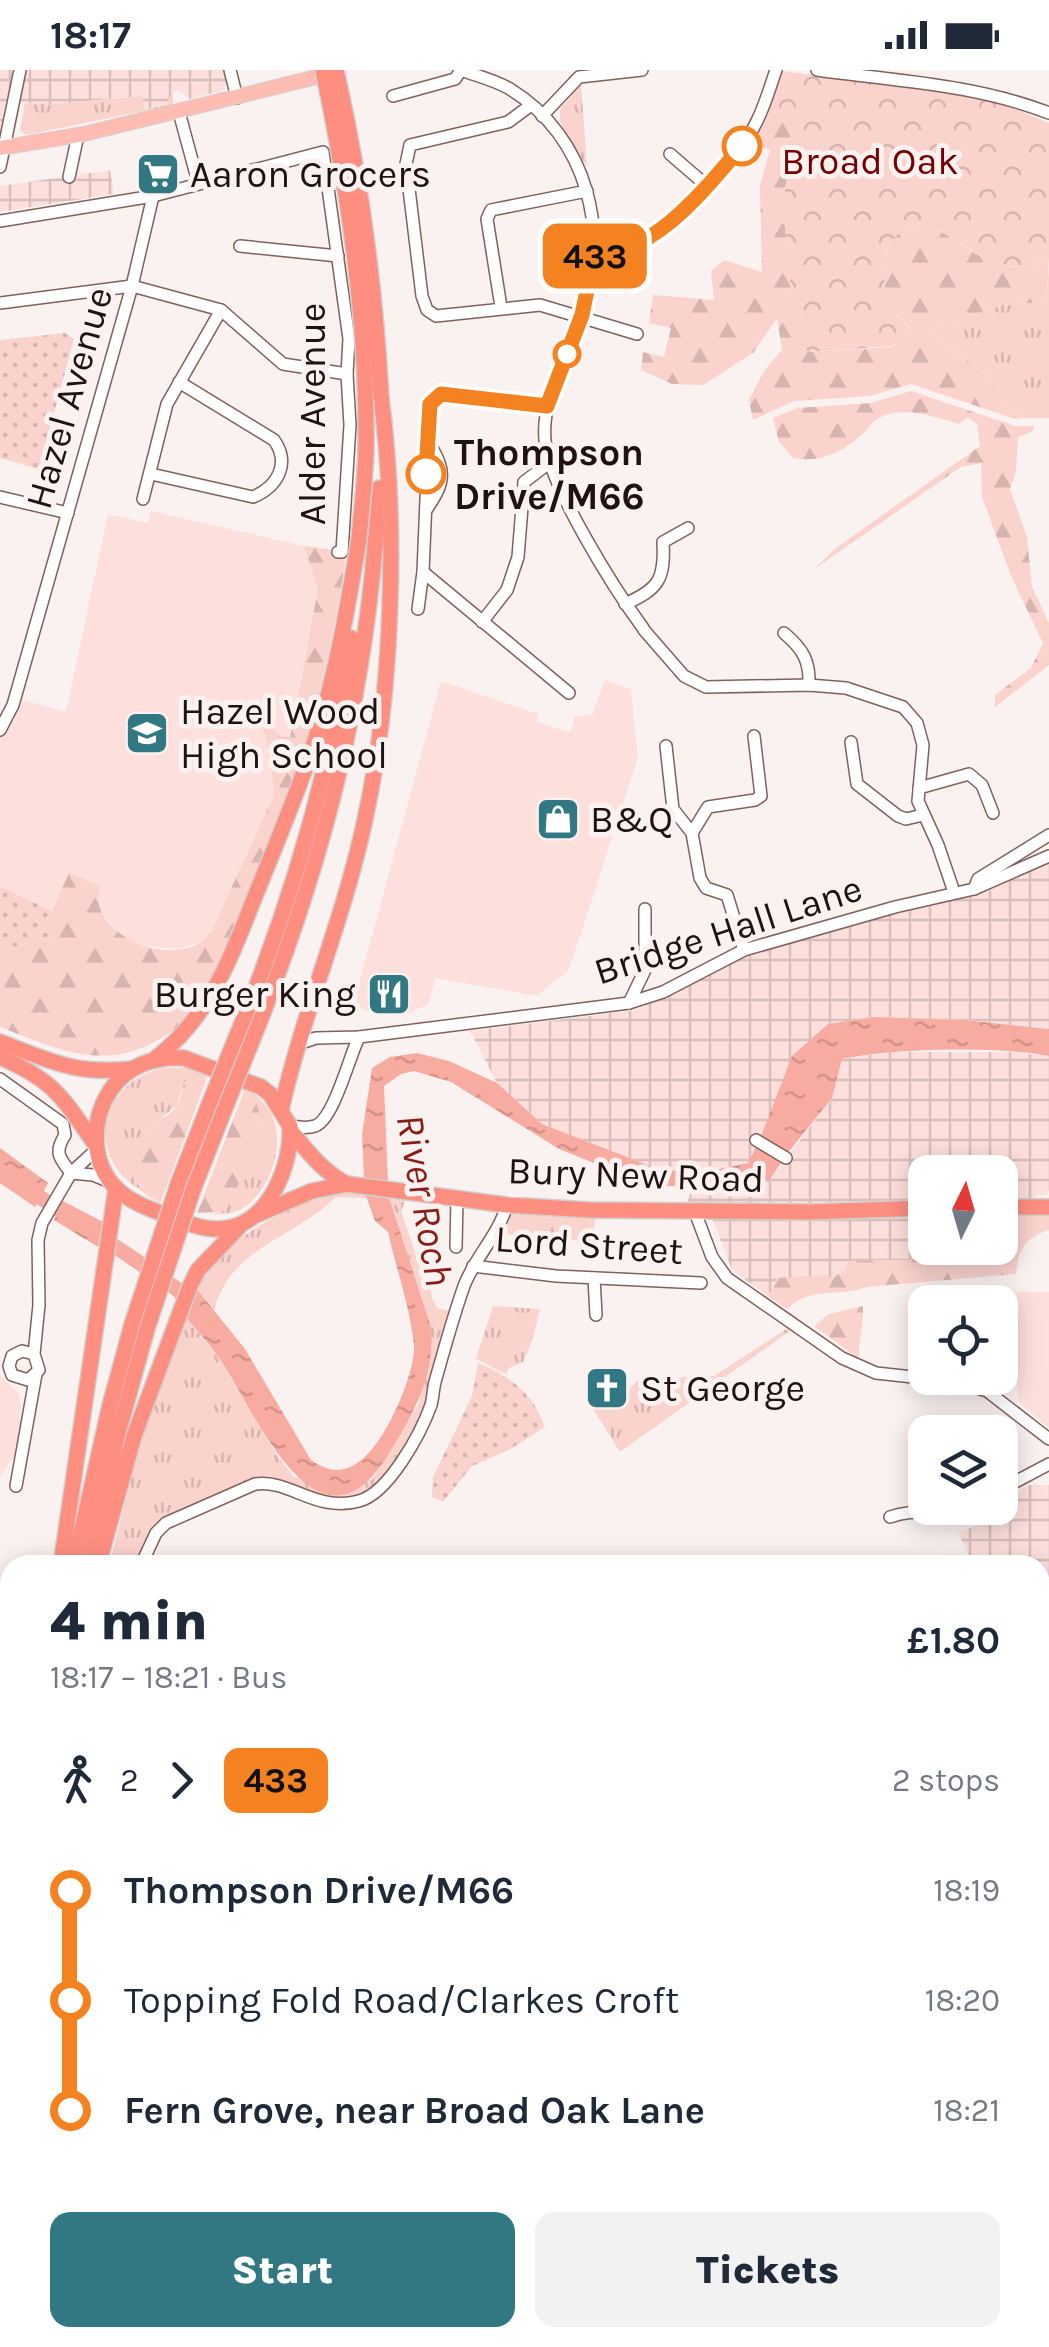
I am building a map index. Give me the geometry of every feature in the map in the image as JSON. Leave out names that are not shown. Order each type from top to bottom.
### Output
[{"type":"highway","points":[[243,1043],[309,838],[356,609],[366,436],[358,278],[351,218],[323,70]]},
{"type":"highway","points":[[281,1110],[298,1044],[341,916],[365,820],[381,719],[388,580],[387,447],[365,214],[340,70]]},
{"type":"highway","points":[[76,1555],[110,1405],[186,1187],[243,1043],[304,905],[336,793],[354,710],[374,566],[381,397]]},
{"type":"highway","points":[[0,1042],[68,1068],[92,1072],[131,1069],[155,1059],[183,1037],[198,1017],[226,968],[311,749],[342,634],[359,540]]},
{"type":"highway","points":[[0,1057],[49,1082],[67,1102],[96,1146],[114,1185],[104,1277],[62,1555]]},
{"type":"highway","points":[[155,1059],[196,1060],[250,1080],[270,1094],[316,1162],[330,1175],[354,1185]]},
{"type":"highway","points":[[96,1146],[102,1104],[114,1084],[131,1069]]},
{"type":"highway","points":[[101,1555],[134,1436],[198,1270],[274,1191],[283,1171],[290,1128]]},
{"type":"highway","points":[[114,1185],[144,1207],[198,1227],[220,1229],[248,1219]]},
{"type":"highway","name":"Bury New Road","points":[[248,1219],[312,1191],[354,1185],[507,1205],[695,1212],[908,1209]]},
{"type":"highway","points":[[1018,1207],[1049,1206]]},
{"type":"highway","points":[[92,1555],[139,1327]]},
{"type":"main road","points":[[3,148],[179,112],[340,70]]},
{"type":"street","points":[[0,166],[20,70]]},
{"type":"street","points":[[230,70],[237,98]]},
{"type":"street","points":[[394,96],[455,80],[461,70],[510,89],[542,116],[574,156],[588,192],[594,256],[582,315],[547,406],[544,440],[549,462],[593,551],[643,629],[684,676],[706,687],[846,688],[903,707],[917,723],[924,745],[918,801],[954,892]]},
{"type":"street","points":[[542,116],[578,77],[642,70]]},
{"type":"street","points":[[594,256],[605,256],[652,235],[707,186],[744,144],[758,121],[776,70]]},
{"type":"street","points":[[817,70],[946,77],[1049,114]]},
{"type":"street","points":[[531,106],[508,122],[410,144],[406,164],[427,310],[436,316],[540,305],[637,334]]},
{"type":"street","points":[[0,221],[154,196],[198,182],[179,112]]},
{"type":"street","points":[[69,177],[78,135]]},
{"type":"street","name":"Alder Avenue","points":[[198,182],[323,152],[349,339],[346,374],[350,425],[342,552],[338,552]]},
{"type":"street","points":[[670,154],[707,186]]},
{"type":"street","points":[[501,308],[487,219],[491,210],[588,192]]},
{"type":"street","name":"Hazel Avenue","points":[[0,730],[13,705],[154,196]]},
{"type":"street","points":[[240,246],[338,256]]},
{"type":"street","points":[[0,302],[132,286],[221,310],[283,364],[346,374]]},
{"type":"street","points":[[143,499],[167,404],[221,310]]},
{"type":"street","points":[[150,474],[252,498],[275,484],[281,470],[281,455],[274,440],[179,382]]},
{"type":"street","points":[[418,609],[424,572],[430,404],[441,394],[547,406]]},
{"type":"street","points":[[482,622],[507,590],[518,556],[524,482],[549,462]]},
{"type":"street","points":[[0,497],[68,512]]},
{"type":"street","points":[[625,604],[648,594],[662,575],[663,542],[688,528]]},
{"type":"street","points":[[424,572],[569,693]]},
{"type":"street","points":[[784,634],[800,646],[810,667],[809,686]]},
{"type":"street","points":[[692,833],[708,807],[761,796],[754,736]]},
{"type":"street","points":[[851,742],[856,784],[898,816],[923,815]]},
{"type":"street","points":[[666,746],[673,809],[692,833],[700,878],[706,888],[727,895],[744,950]]},
{"type":"street","points":[[919,788],[969,774],[982,786],[993,813]]},
{"type":"street","points":[[974,889],[978,879],[1049,834]]},
{"type":"street","name":"Bridge Hall Lane","points":[[298,1044],[316,1038],[359,1037],[630,1003],[663,992],[744,950],[974,889],[1049,856]]},
{"type":"street","points":[[630,1003],[645,970],[645,909]]},
{"type":"street","points":[[290,1128],[312,1127],[328,1114],[359,1037]]},
{"type":"street","points":[[0,1079],[63,1124],[65,1135],[58,1147],[58,1157],[68,1178]]},
{"type":"street","points":[[756,1140],[786,1158]]},
{"type":"street","points":[[16,1486],[39,1363],[34,1354],[38,1240],[42,1224],[68,1178],[96,1146]]},
{"type":"street","points":[[68,1178],[93,1175],[114,1185]]},
{"type":"street","points":[[456,1247],[457,1198]]},
{"type":"street","points":[[146,1555],[156,1533],[166,1523],[255,1484],[270,1484],[310,1500],[337,1504],[367,1498],[388,1482],[432,1404],[459,1303],[474,1266],[500,1227],[507,1205]]},
{"type":"street","points":[[695,1212],[712,1257],[728,1278],[842,1358],[876,1373],[959,1382],[987,1391],[1049,1439]]},
{"type":"street","name":"Lord Street","points":[[474,1266],[700,1283]]},
{"type":"street","points":[[594,1278],[596,1315]]},
{"type":"street","points":[[28,1408],[26,1394],[9,1371],[10,1360],[34,1331]]},
{"type":"street","points":[[0,1353],[34,1354]]},
{"type":"street","points":[[9,1371],[28,1380],[36,1374]]},
{"type":"street","points":[[1018,1480],[1049,1464]]},
{"type":"street","points":[[890,1517],[908,1511]]},
{"type":"shaded area","points":[[0,70],[225,70],[228,81],[224,90],[190,99],[180,91],[173,92],[166,105],[144,109],[141,96],[56,104],[10,102],[0,134]]},
{"type":"shaded area","points":[[110,170],[114,194],[0,212],[0,186]]},
{"type":"shaded area","name":"Hazel Wood High School","points":[[151,511],[304,546],[318,589],[280,783],[212,930],[201,942],[176,949],[140,945],[120,935],[69,874],[52,911],[0,886],[0,737],[10,728],[24,700],[66,712],[108,514],[148,523]]},
{"type":"shaded area","points":[[605,680],[631,689],[638,757],[569,970],[536,996],[436,978],[428,1005],[401,1016],[364,1010],[354,1002],[441,681],[538,714],[537,722],[570,732],[575,716],[592,715]]},
{"type":"shaded area","points":[[1049,862],[1049,1029],[965,1020],[874,1017],[828,1024],[749,1162],[714,1170],[663,1171],[542,1124],[497,1083],[470,1031],[636,1010],[754,951],[917,906],[980,895]]},
{"type":"shaded area","points":[[890,1052],[1049,1056],[1049,1190],[1046,1195],[1034,1196],[1035,1212],[1018,1228],[1018,1155],[908,1155],[908,1260],[848,1261],[845,1270],[832,1278],[765,1294],[732,1270],[712,1218],[686,1205],[693,1187],[769,1181],[832,1098],[842,1059]]},
{"type":"shaded area","points":[[1018,1292],[1049,1292],[1049,1428],[1018,1401]]},
{"type":"shaded area","points":[[0,1375],[19,1394],[21,1408],[19,1442],[0,1476]]},
{"type":"shaded area","points":[[1029,1485],[1049,1485],[1049,1555],[969,1555],[958,1533],[978,1525],[1018,1525],[1018,1491]]},
{"type":"green space","name":"Broad Oak","points":[[782,71],[891,86],[947,89],[1000,103],[1049,123],[1049,259],[1020,267],[1005,265],[978,255],[933,229],[911,228],[892,240],[883,267],[890,301],[910,329],[892,346],[811,352],[797,345],[801,311],[791,289],[785,246],[785,189],[792,157],[790,126],[767,117]]},
{"type":"green space","points":[[581,85],[587,167],[560,122],[560,109]]},
{"type":"green space","points":[[173,92],[173,105],[26,135],[20,130],[25,103],[142,96],[145,109],[166,105]]},
{"type":"green space","points":[[767,117],[790,125],[792,157],[785,189],[785,246],[791,289],[801,311],[798,346],[811,352],[892,347],[910,328],[889,300],[883,262],[893,240],[911,227],[934,229],[978,255],[1005,265],[1020,267],[1049,259],[1046,302],[1002,305],[929,330],[983,373],[1023,418],[1015,419],[911,384],[870,396],[794,401],[753,420],[749,400],[764,371],[782,350],[777,318],[753,353],[703,385],[672,384],[641,370],[643,352],[664,357],[671,328],[649,323],[653,295],[714,300],[711,271],[724,260],[762,272],[760,185],[770,150],[754,144]]},
{"type":"green space","points":[[1049,266],[1049,418],[1023,418],[983,373],[928,330],[1002,305],[1046,301]]},
{"type":"green space","points":[[65,333],[74,339],[39,469],[0,458],[0,340]]},
{"type":"green space","points":[[911,391],[1015,426],[1034,426],[1033,431],[1018,437],[1016,472],[1010,489],[1027,537],[1032,587],[1049,623],[1049,665],[995,707],[995,695],[1031,668],[1043,643],[1011,576],[982,497],[981,463],[961,467],[813,570],[836,548],[980,446],[977,424],[968,418],[958,424],[920,414],[890,414],[876,420],[839,451],[822,458],[803,459],[793,458],[779,442],[773,418],[797,408],[871,403]]},
{"type":"green space","points":[[304,546],[346,557],[336,618],[306,743],[265,865],[239,924],[177,1033],[174,1030],[129,1052],[87,1055],[0,1027],[0,950],[53,937],[52,911],[69,873],[99,885],[99,906],[107,920],[116,931],[143,946],[188,948],[203,941],[212,930],[274,795],[262,723],[266,721],[281,737],[290,737],[318,589]]},
{"type":"green space","points":[[0,886],[52,911],[53,937],[0,950]]},
{"type":"green space","points":[[186,1068],[208,1075],[197,1075],[184,1082],[177,1105],[145,1132],[137,1183],[160,1204],[135,1187],[111,1159],[106,1125],[119,1094],[147,1073]]},
{"type":"green space","points":[[197,1074],[208,1075],[160,1204],[137,1182],[128,1167],[143,1134],[175,1109],[184,1082]]},
{"type":"green space","points":[[246,1086],[273,1118],[277,1135],[275,1160],[265,1184],[250,1203],[233,1212],[209,1215],[222,1212],[264,1128]]},
{"type":"green space","points":[[246,1086],[254,1096],[264,1128],[231,1201],[222,1212],[197,1213]]},
{"type":"green space","points":[[347,1192],[365,1193],[367,1198],[336,1197],[265,1246],[234,1272],[214,1310],[196,1288],[222,1254],[261,1225],[305,1203]]},
{"type":"green space","points":[[389,1197],[406,1199],[401,1211],[423,1275],[429,1277],[432,1298],[437,1308],[451,1311],[420,1417],[393,1469],[376,1488],[345,1501],[317,1496],[270,1476],[255,1480],[200,1502],[171,1519],[141,1555],[112,1555],[142,1436],[185,1316],[219,1358],[294,1477],[372,1480],[419,1403],[431,1327]]},
{"type":"green space","points":[[513,1210],[595,1217],[594,1242],[503,1234]]},
{"type":"green space","points":[[1049,1212],[1049,1230],[1024,1246],[1018,1263],[1018,1214]]},
{"type":"green space","points":[[848,1261],[1018,1265],[1016,1274],[815,1294],[787,1309],[765,1294],[772,1293],[776,1278],[832,1278],[845,1270]]},
{"type":"green space","points":[[493,1306],[540,1309],[523,1362],[509,1368],[506,1374],[476,1359]]},
{"type":"green space","points":[[863,1306],[859,1359],[814,1326],[829,1314]]},
{"type":"green space","points":[[788,1328],[791,1330],[620,1452],[590,1404],[622,1406],[629,1401],[630,1388],[639,1379],[714,1376]]},
{"type":"green space","points":[[478,1363],[519,1387],[534,1404],[545,1427],[509,1450],[472,1466],[443,1502],[432,1497],[433,1477],[472,1396]]},
{"type":"water","points":[[874,1017],[965,1020],[1049,1029],[1049,1056],[946,1050],[842,1059],[832,1098],[787,1154],[760,1139],[792,1056],[828,1024]]},
{"type":"water","points":[[417,1053],[449,1061],[497,1083],[542,1124],[663,1171],[714,1170],[748,1163],[758,1143],[784,1158],[769,1181],[654,1187],[559,1149],[451,1082],[414,1071],[401,1074],[384,1086],[388,1181],[364,1178],[362,1135],[372,1068],[390,1057]]},
{"type":"water","points":[[0,1148],[48,1183],[35,1207],[0,1183]]},
{"type":"water","points":[[365,1193],[389,1197],[431,1327],[431,1345],[420,1395],[388,1455],[362,1486],[337,1495],[313,1488],[290,1468],[269,1441],[219,1358],[185,1316],[196,1288],[245,1349],[311,1460],[332,1470],[354,1465],[375,1445],[395,1411],[409,1374],[414,1345],[388,1232],[375,1221]]},
{"type":"water","points":[[63,1201],[103,1222],[98,1247],[54,1220]]},
{"type":"waterway","name":"River Roch","points":[[0,1171],[128,1255],[186,1299]]},
{"type":"bus line","name":"433","points":[[426,474],[430,404],[441,394],[547,406],[582,315],[594,256],[605,256],[652,235],[692,202],[742,146]]},
{"type":"place","name":"Aaron Grocers","points":[[158,174]]},
{"type":"place","name":"Thompson Drive/M66","points":[[426,474]]},
{"type":"place","name":"Hazel Wood High School","points":[[147,733]]},
{"type":"place","name":"B&Q","points":[[558,819]]},
{"type":"place","name":"Burger King","points":[[389,994]]},
{"type":"place","name":"St George","points":[[607,1388]]}]
